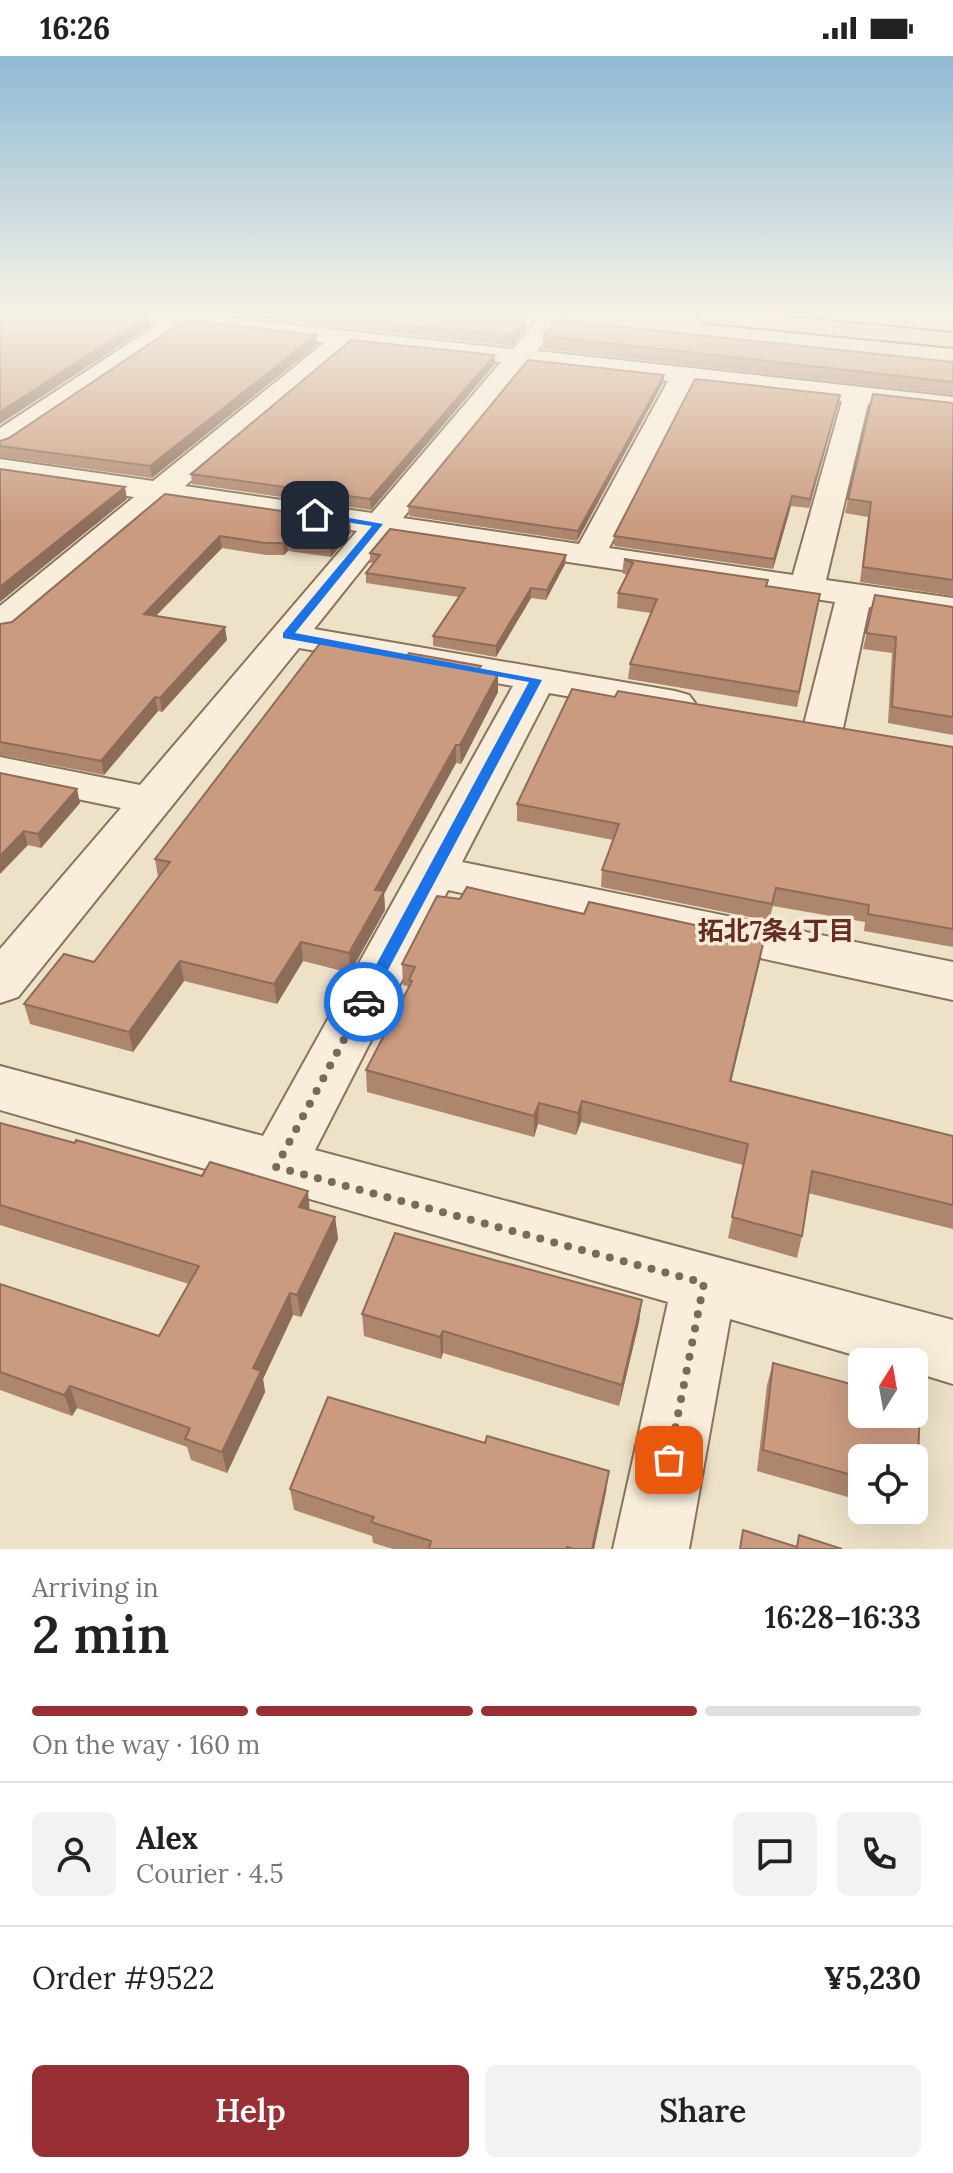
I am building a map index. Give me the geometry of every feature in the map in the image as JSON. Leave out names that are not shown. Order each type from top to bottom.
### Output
[{"type":"street","points":[[0,441],[83,386]]},
{"type":"street","points":[[0,624],[287,386]]},
{"type":"street","points":[[0,984],[495,386]]},
{"type":"street","points":[[589,555],[678,386]]},
{"type":"street","points":[[781,386],[953,405]]},
{"type":"street","points":[[807,587],[857,394]]},
{"type":"street","points":[[0,468],[953,609]]},
{"type":"street","points":[[0,587],[37,593]]},
{"type":"street","points":[[822,728],[854,595]]},
{"type":"street","points":[[287,635],[717,710]]},
{"type":"street","points":[[276,1167],[536,680]]},
{"type":"street","points":[[0,770],[151,801]]},
{"type":"street","points":[[433,871],[953,981]]},
{"type":"street","points":[[0,1088],[276,1167],[953,1352]]},
{"type":"street","points":[[651,1549],[704,1283]]},
{"type":"building","points":[[0,386],[41,386],[0,412]]},
{"type":"building","points":[[87,386],[252,386],[150,466],[0,446],[0,441]]},
{"type":"building","points":[[296,386],[468,386],[370,499],[191,474]]},
{"type":"building","points":[[507,386],[658,386],[578,531],[408,506]]},
{"type":"building","points":[[692,386],[755,386],[840,395],[810,499],[792,496],[774,559],[614,536]]},
{"type":"building","points":[[873,394],[953,403],[953,580],[863,567],[871,502],[848,499]]},
{"type":"building","points":[[0,469],[125,487],[0,587]]},
{"type":"building","points":[[165,494],[350,521],[330,545],[287,539],[283,543],[265,543],[220,536],[144,614],[225,627],[160,698],[155,697],[101,761],[0,742],[0,624],[12,622]]},
{"type":"building","points":[[390,529],[566,555],[547,590],[531,588],[496,646],[433,636],[465,588],[366,573],[380,555],[370,553]]},
{"type":"building","points":[[624,559],[768,580],[766,586],[820,594],[799,692],[630,664],[657,599],[618,593],[633,563]]},
{"type":"building","points":[[875,595],[953,607],[953,717],[892,707],[896,637],[866,633]]},
{"type":"building","points":[[321,642],[481,666],[478,670],[498,674],[375,890],[384,891],[349,953],[301,942],[274,984],[180,961],[129,1032],[24,1004],[64,954],[94,962],[170,862],[155,859]]},
{"type":"building","points":[[572,689],[615,697],[618,691],[953,747],[953,929],[868,914],[869,905],[776,888],[772,904],[602,870],[619,824],[517,804]]},
{"type":"building","points":[[0,773],[77,789],[38,834],[24,831],[0,856]]},
{"type":"building","points":[[467,887],[584,914],[589,902],[764,940],[730,1081],[953,1136],[953,1205],[812,1171],[802,1236],[732,1217],[748,1144],[582,1101],[578,1113],[539,1103],[534,1116],[366,1070],[412,981],[409,980],[415,967],[402,964],[437,896],[460,899]]},
{"type":"building","points":[[0,1123],[75,1143],[76,1140],[202,1176],[210,1162],[308,1191],[299,1207],[335,1217],[297,1295],[290,1293],[253,1368],[261,1371],[222,1452],[185,1439],[190,1428],[70,1386],[64,1395],[0,1372],[0,1284],[159,1336],[199,1266],[0,1205]]},
{"type":"building","points":[[395,1233],[642,1300],[622,1385],[443,1331],[440,1337],[362,1314]]},
{"type":"building","points":[[773,1363],[848,1383],[848,1428],[919,1428],[919,1444],[848,1444],[848,1474],[763,1450]]},
{"type":"building","points":[[328,1397],[485,1443],[487,1436],[609,1471],[592,1549],[429,1549],[431,1541],[371,1522],[374,1517],[290,1489]]},
{"type":"building","points":[[743,1530],[797,1547],[799,1535],[842,1549],[740,1549]]},
{"type":"way so far","points":[[364,1002],[276,1167],[704,1283],[669,1460]]},
{"type":"district","name":"拓北7条4丁目","points":[[776,930]]},
{"type":"route","points":[[315,515],[379,524],[287,635],[536,680],[364,1002]]}]
